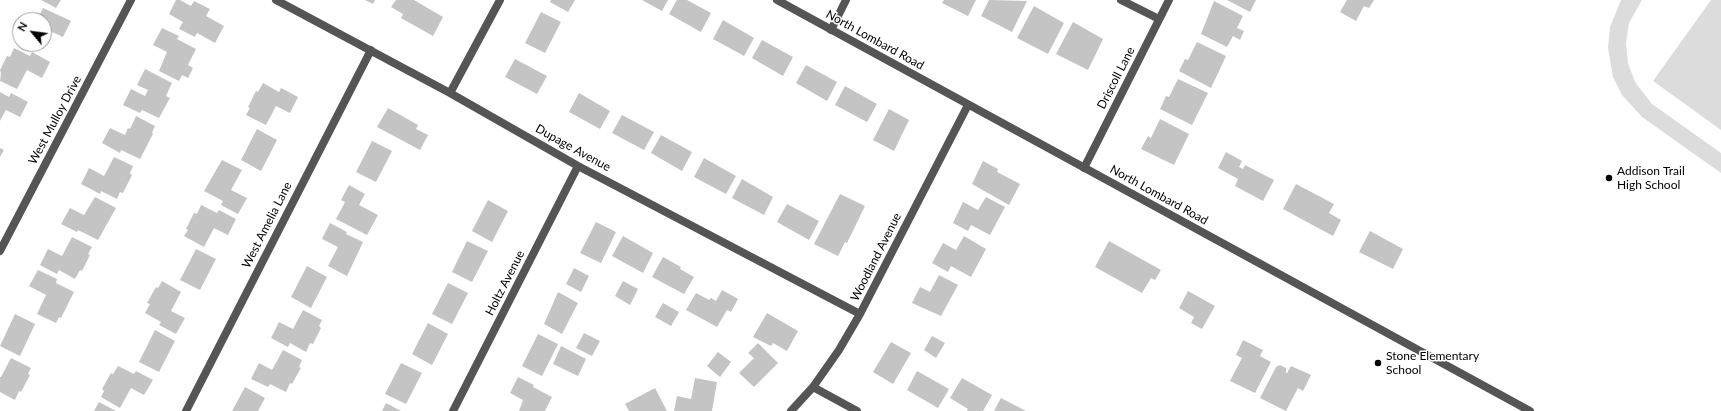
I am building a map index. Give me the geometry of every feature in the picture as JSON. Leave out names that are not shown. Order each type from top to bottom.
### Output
[{"type":"street","name":"West Mulloy Drive","points":[[0,252],[131,0]]},
{"type":"street","name":"Dupage Avenue","points":[[276,0],[450,93],[578,166],[860,314]]},
{"type":"street","points":[[450,93],[500,0]]},
{"type":"street","name":"North Lombard Road","points":[[777,0],[1530,411]]},
{"type":"street","points":[[831,30],[846,0]]},
{"type":"street","points":[[1121,0],[1160,19]]},
{"type":"street","name":"Driscoll Lane","points":[[1084,168],[1169,0]]},
{"type":"street","name":"West Amelia Lane","points":[[186,411],[370,50]]},
{"type":"street","name":"Woodland Avenue","points":[[791,411],[812,387],[839,350],[860,314],[968,105]]},
{"type":"street","name":"Holtz Avenue","points":[[453,411],[578,166]]},
{"type":"street","points":[[812,387],[857,411]]},
{"type":"shaded area","points":[[1621,0],[1642,0],[1629,23],[1626,43],[1628,63],[1635,82],[1652,104],[1721,153],[1721,173],[1642,117],[1622,95],[1613,77],[1608,48],[1610,27]]},
{"type":"shaded area","points":[[1711,0],[1721,0],[1721,130],[1653,81]]},
{"type":"building","points":[[41,0],[61,0],[56,8]]},
{"type":"building","points":[[176,0],[180,0],[191,6],[194,1],[210,9],[206,16],[224,26],[215,43],[197,33],[195,37],[179,29],[183,22],[169,14]]},
{"type":"building","points":[[365,0],[375,0],[373,4]]},
{"type":"building","points":[[396,0],[414,0],[443,17],[433,36],[401,18],[403,14],[391,7]]},
{"type":"building","points":[[551,0],[575,0],[568,12],[550,2]]},
{"type":"building","points":[[642,0],[668,0],[662,11]]},
{"type":"building","points":[[677,0],[687,0],[711,13],[701,32],[669,14]]},
{"type":"building","points":[[944,0],[976,0],[968,16],[942,3]]},
{"type":"building","points":[[989,0],[1027,1],[1012,32],[981,16]]},
{"type":"building","points":[[1227,0],[1256,0],[1250,12]]},
{"type":"building","points":[[1347,0],[1374,0],[1369,8],[1364,6],[1356,21],[1340,12]]},
{"type":"building","points":[[1214,1],[1243,16],[1237,28],[1244,31],[1240,40],[1233,36],[1227,47],[1201,34]]},
{"type":"building","points":[[1034,6],[1064,23],[1048,54],[1017,38]]},
{"type":"building","points":[[43,8],[52,12],[41,12]]},
{"type":"building","points":[[52,12],[71,21],[63,37],[52,32]]},
{"type":"building","points":[[541,12],[561,22],[545,53],[525,43]]},
{"type":"building","points":[[723,20],[754,38],[744,56],[713,39]]},
{"type":"building","points":[[1073,22],[1103,39],[1088,70],[1056,54]]},
{"type":"building","points":[[162,28],[179,36],[177,39],[196,49],[188,65],[193,68],[188,78],[182,75],[179,81],[159,71],[167,52],[153,45]]},
{"type":"building","points":[[762,40],[793,57],[783,76],[752,58]]},
{"type":"building","points":[[1197,42],[1226,56],[1211,88],[1179,71],[1185,59],[1188,60]]},
{"type":"building","points":[[12,52],[22,52],[30,56],[32,52],[50,62],[42,78],[27,70],[17,89],[0,81],[0,70],[7,56],[10,57]]},
{"type":"building","points":[[515,59],[547,76],[537,94],[505,77]]},
{"type":"building","points":[[806,65],[837,82],[827,101],[796,83]]},
{"type":"building","points":[[145,69],[172,83],[166,96],[170,98],[159,118],[142,110],[140,113],[123,105],[131,89],[145,96],[148,90],[137,85]]},
{"type":"building","points":[[1178,79],[1208,93],[1192,125],[1160,109],[1166,96],[1169,97]]},
{"type":"building","points":[[263,83],[279,92],[281,88],[298,97],[290,113],[276,106],[266,125],[246,115],[250,108],[248,107],[256,91],[258,92]]},
{"type":"building","points":[[845,86],[877,104],[867,122],[835,105]]},
{"type":"building","points":[[0,92],[9,97],[11,93],[28,102],[20,117],[6,110],[0,121]]},
{"type":"building","points":[[579,93],[610,111],[600,129],[569,112]]},
{"type":"building","points":[[388,108],[418,125],[416,129],[428,135],[420,150],[377,127]]},
{"type":"building","points":[[889,109],[909,120],[894,151],[873,140]]},
{"type":"building","points":[[622,115],[654,132],[644,150],[612,133]]},
{"type":"building","points":[[136,116],[155,126],[152,133],[153,134],[140,159],[121,150],[120,153],[102,143],[110,128],[125,135],[128,128],[130,129]]},
{"type":"building","points":[[1160,119],[1189,134],[1174,165],[1141,149],[1148,136],[1151,138]]},
{"type":"building","points":[[257,129],[277,140],[261,171],[241,160]]},
{"type":"building","points":[[661,135],[692,152],[682,171],[651,153]]},
{"type":"building","points":[[372,141],[392,151],[376,182],[356,172]]},
{"type":"building","points":[[0,148],[4,150],[0,157]]},
{"type":"building","points":[[1226,152],[1242,161],[1239,167],[1243,169],[1245,165],[1274,180],[1263,201],[1235,186],[1238,179],[1218,168]]},
{"type":"building","points":[[114,157],[133,166],[130,173],[132,175],[123,193],[120,192],[117,199],[101,191],[100,194],[81,184],[89,168],[104,176]]},
{"type":"building","points":[[704,158],[736,176],[726,194],[694,177]]},
{"type":"building","points":[[222,160],[242,170],[231,190],[247,198],[238,214],[221,205],[223,201],[204,191]]},
{"type":"building","points":[[983,161],[998,169],[997,172],[1020,184],[1009,205],[972,184]]},
{"type":"building","points":[[742,179],[773,197],[764,215],[732,198]]},
{"type":"building","points":[[1296,184],[1334,204],[1329,213],[1341,220],[1333,236],[1283,209]]},
{"type":"building","points":[[349,185],[365,194],[359,205],[378,215],[367,235],[336,219],[345,202],[341,200]]},
{"type":"building","points":[[840,194],[865,206],[847,243],[845,242],[838,256],[814,244]]},
{"type":"building","points":[[95,197],[116,208],[98,240],[78,230],[77,232],[61,224],[70,208],[84,215]]},
{"type":"building","points":[[986,197],[1005,207],[990,235],[971,225],[968,231],[953,223],[963,202],[978,210]]},
{"type":"building","points":[[488,200],[508,211],[492,242],[472,231]]},
{"type":"building","points":[[787,204],[819,221],[809,240],[777,222]]},
{"type":"building","points":[[201,205],[217,213],[219,210],[236,219],[228,235],[214,228],[204,247],[184,236],[188,230],[186,229],[194,213],[197,214]]},
{"type":"building","points":[[596,222],[616,232],[601,263],[580,253]]},
{"type":"building","points":[[330,223],[347,232],[346,234],[363,242],[347,276],[328,266],[338,247],[322,239]]},
{"type":"building","points":[[1370,231],[1403,249],[1393,269],[1359,252]]},
{"type":"building","points":[[623,236],[653,253],[643,273],[612,256]]},
{"type":"building","points":[[964,236],[986,249],[971,277],[951,266],[948,272],[932,263],[943,243],[956,250]]},
{"type":"building","points":[[72,237],[92,247],[88,254],[90,255],[82,271],[80,270],[75,279],[59,270],[57,274],[40,265],[48,249],[62,256]]},
{"type":"building","points":[[467,241],[488,251],[472,282],[452,272]]},
{"type":"building","points":[[1109,241],[1161,270],[1155,280],[1151,278],[1142,293],[1095,267]]},
{"type":"building","points":[[196,249],[216,259],[200,290],[180,280]]},
{"type":"building","points":[[663,257],[681,267],[680,269],[694,277],[684,294],[652,277]]},
{"type":"building","points":[[307,266],[327,277],[311,308],[291,297]]},
{"type":"building","points":[[574,268],[589,276],[581,292],[566,284]]},
{"type":"building","points":[[38,270],[57,279],[56,283],[74,292],[61,318],[59,317],[56,323],[37,314],[46,295],[29,286]]},
{"type":"building","points":[[939,275],[958,285],[941,316],[912,303],[920,287],[930,292]]},
{"type":"building","points":[[162,281],[181,292],[171,311],[185,318],[176,334],[159,325],[161,322],[145,313],[150,304],[147,303],[156,287],[158,288]]},
{"type":"building","points":[[623,281],[638,289],[630,305],[615,296]]},
{"type":"building","points":[[448,283],[468,293],[452,324],[432,314]]},
{"type":"building","points":[[722,290],[738,299],[731,312],[727,310],[717,327],[686,310],[696,293],[709,300],[711,298],[716,301]]},
{"type":"building","points":[[1188,291],[1215,306],[1202,329],[1191,323],[1194,317],[1179,308]]},
{"type":"building","points":[[558,292],[578,303],[562,334],[544,324]]},
{"type":"building","points":[[663,303],[679,312],[671,326],[655,317]]},
{"type":"building","points":[[303,310],[322,320],[319,326],[321,328],[313,344],[310,343],[306,352],[290,343],[288,347],[271,338],[279,322],[293,329]]},
{"type":"building","points":[[767,313],[798,331],[787,351],[773,343],[771,346],[753,337]]},
{"type":"building","points":[[15,314],[35,324],[20,356],[0,346]]},
{"type":"building","points":[[428,323],[448,334],[432,365],[412,354]]},
{"type":"building","points":[[155,330],[175,341],[159,372],[139,362]]},
{"type":"building","points":[[584,333],[600,341],[592,356],[576,348]]},
{"type":"building","points":[[538,334],[558,344],[542,376],[522,366]]},
{"type":"building","points":[[932,336],[945,343],[936,358],[924,350]]},
{"type":"building","points":[[1243,340],[1263,350],[1260,356],[1271,362],[1255,393],[1230,381],[1242,358],[1236,355]]},
{"type":"building","points":[[891,342],[911,353],[893,384],[873,372]]},
{"type":"building","points":[[758,343],[778,363],[754,387],[739,373],[754,358],[748,353]]},
{"type":"building","points":[[561,346],[586,359],[578,376],[553,364]]},
{"type":"building","points":[[283,350],[302,360],[299,367],[301,368],[292,384],[290,383],[286,392],[270,384],[268,387],[251,379],[259,363],[272,370]]},
{"type":"building","points":[[718,352],[731,362],[720,377],[707,366]]},
{"type":"building","points":[[11,358],[31,368],[28,374],[30,375],[21,392],[19,391],[15,400],[0,392],[0,377]]},
{"type":"building","points":[[401,363],[422,373],[406,404],[385,394]]},
{"type":"building","points":[[1280,365],[1286,368],[1286,373],[1291,366],[1311,375],[1303,391],[1298,388],[1286,411],[1260,398],[1276,367]]},
{"type":"building","points":[[118,366],[134,374],[136,371],[153,380],[144,395],[131,388],[120,408],[101,397],[104,391],[102,389],[111,373],[113,374]]},
{"type":"building","points":[[917,371],[949,389],[938,408],[907,390]]},
{"type":"building","points":[[518,377],[534,385],[533,387],[552,397],[545,411],[519,411],[523,400],[510,393]]},
{"type":"building","points":[[695,378],[717,382],[712,411],[674,411],[677,396],[691,399]]},
{"type":"building","points":[[962,378],[992,395],[983,411],[967,411],[968,409],[950,398]]},
{"type":"building","points":[[245,387],[265,398],[258,411],[232,411]]},
{"type":"building","points":[[655,388],[667,411],[629,411],[625,404]]},
{"type":"building","points":[[1001,398],[1026,411],[994,411]]},
{"type":"building","points":[[99,402],[116,411],[94,411]]},
{"type":"building","points":[[386,403],[401,411],[382,411]]},
{"type":"place","name":"Addison Trail High School","points":[[1609,178]]},
{"type":"place","name":"Stone Elementary School","points":[[1378,363]]}]
